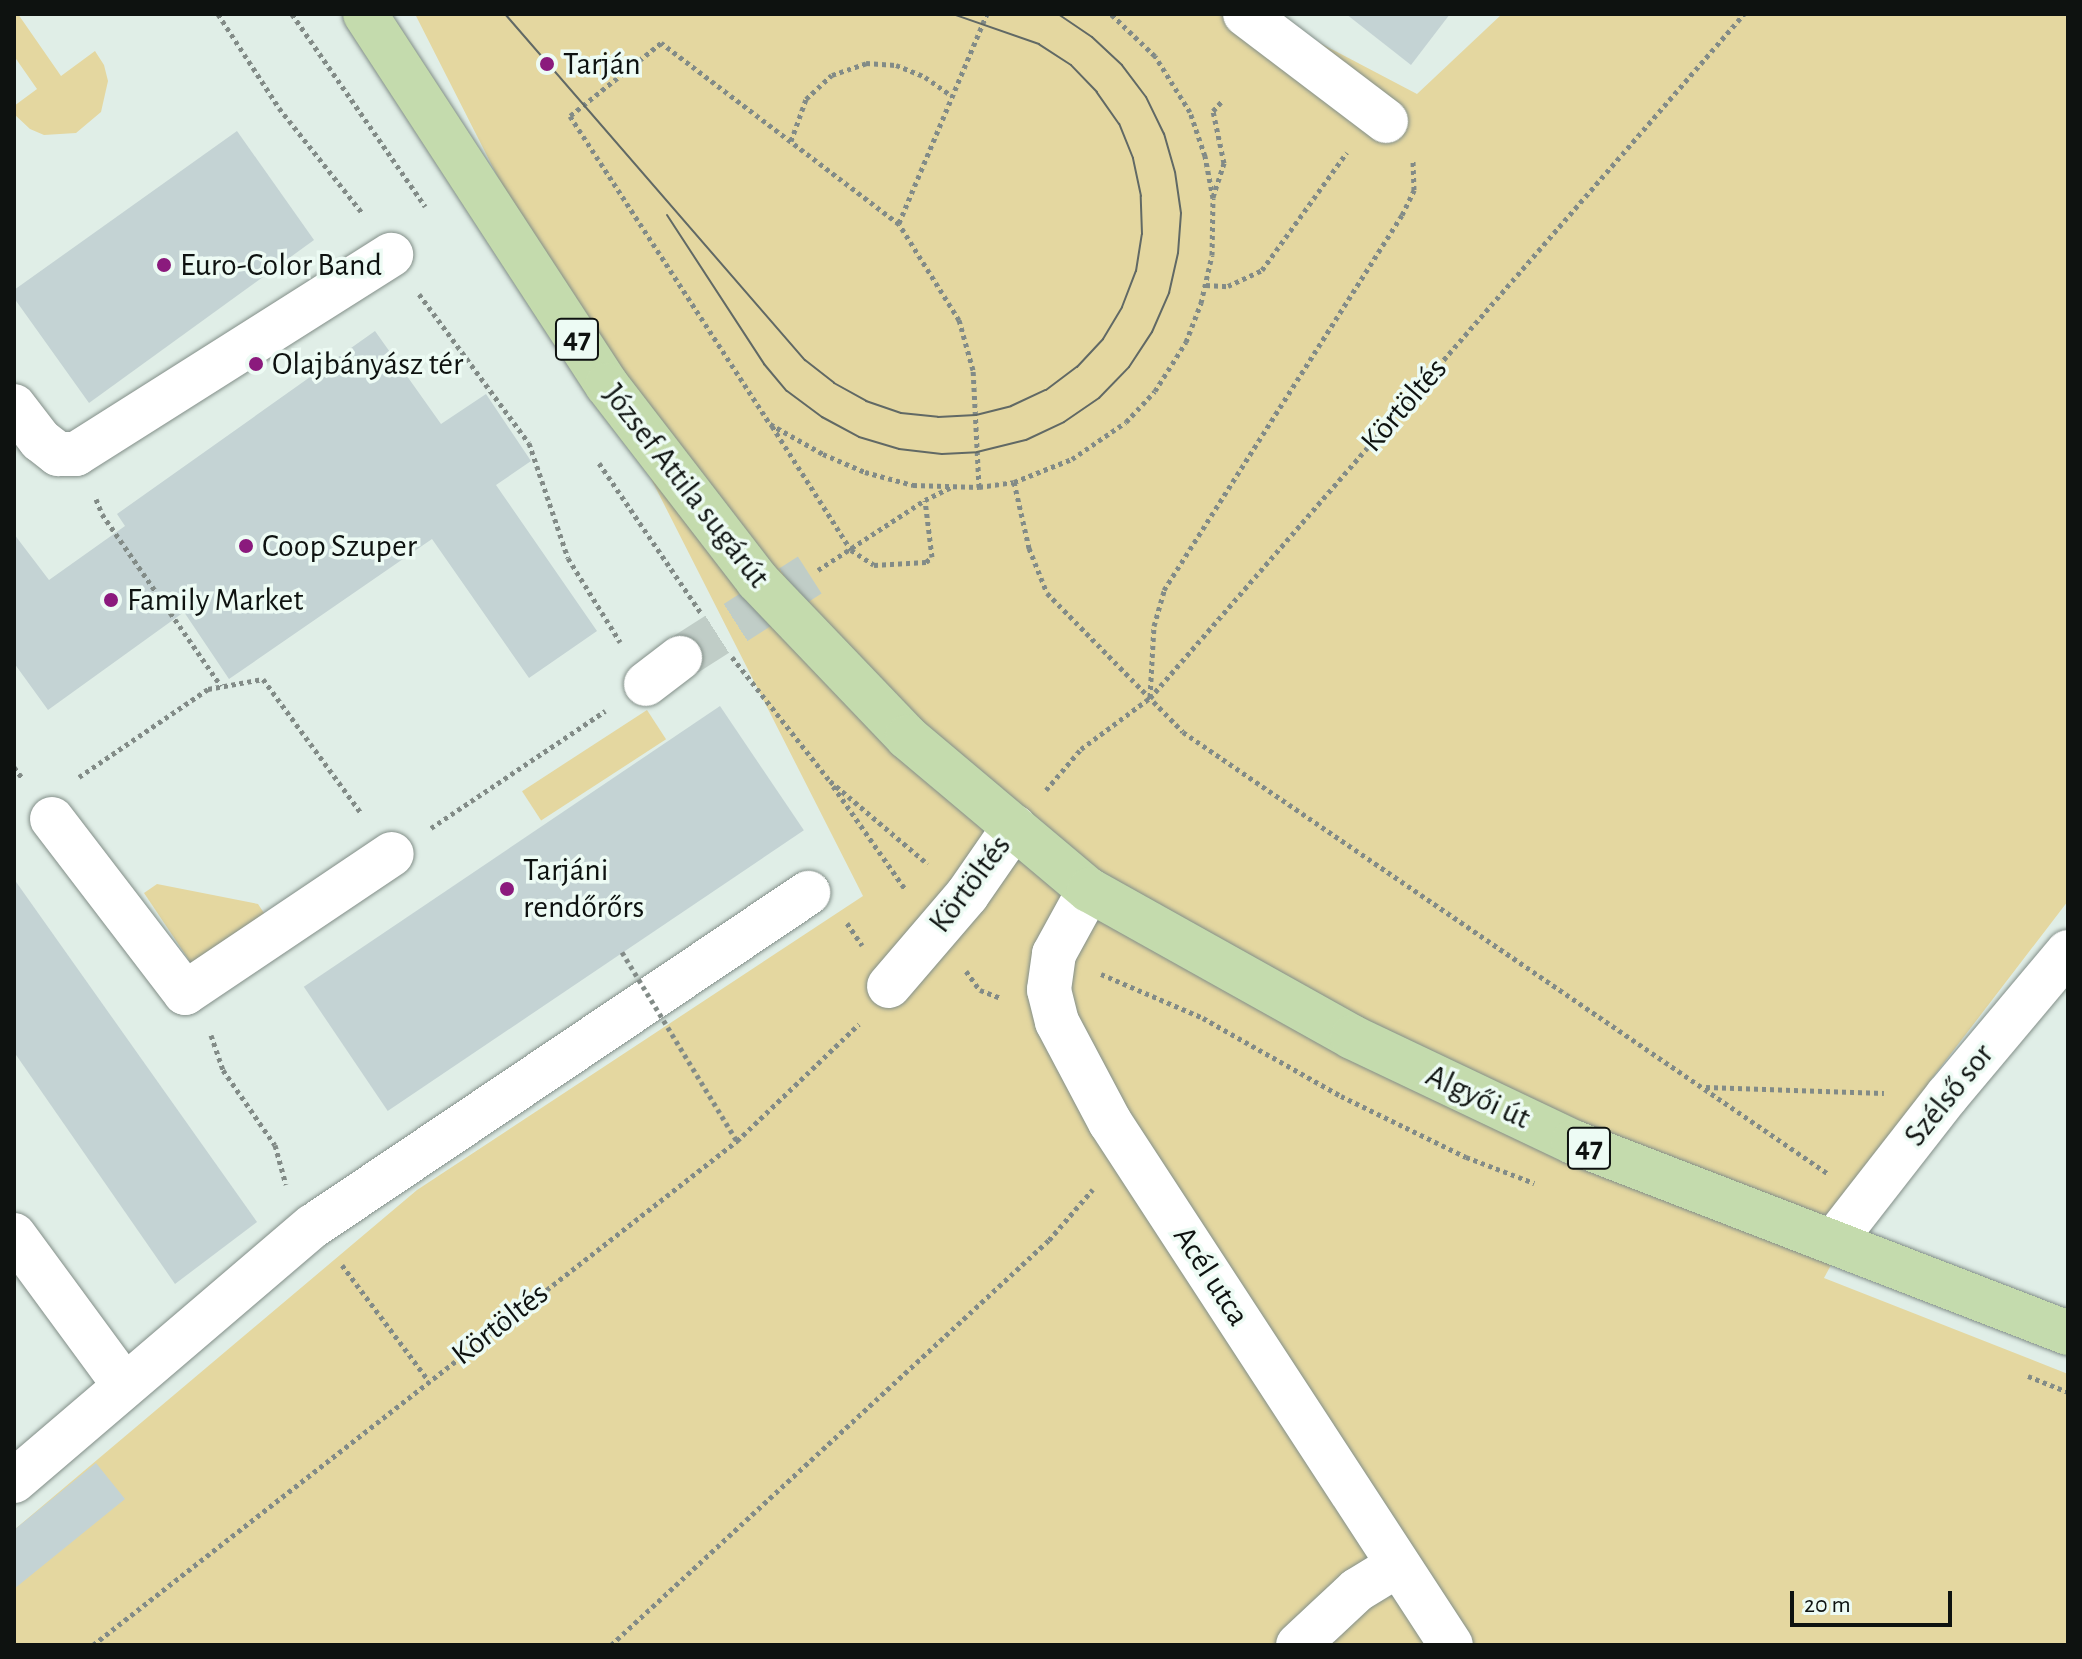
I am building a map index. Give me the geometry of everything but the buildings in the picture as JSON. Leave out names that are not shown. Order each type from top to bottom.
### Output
[{"type":"main road","name":"József Attila sugárút","points":[[365,14],[607,385],[700,509],[767,592],[886,717],[1014,827]]},
{"type":"main road","name":"Algyői út","points":[[1014,827],[1089,890],[1260,989],[1393,1057],[1573,1142],[2068,1333]]},
{"type":"street","points":[[1245,14],[1380,117]]},
{"type":"street","points":[[14,406],[40,440],[58,454],[76,454],[391,255]]},
{"type":"street","points":[[646,684],[680,658]]},
{"type":"street","points":[[59,803],[185,993],[392,854]]},
{"type":"street","name":"Körtöltés","points":[[889,986],[967,895],[1014,827]]},
{"type":"street","name":"Acél utca","points":[[1089,890],[1054,954],[1049,990],[1057,1022],[1128,1149],[1451,1645]]},
{"type":"street","points":[[14,1481],[313,1226],[808,893]]},
{"type":"street","name":"Szélső sor","points":[[1834,1241],[1947,1096],[2068,952]]},
{"type":"street","points":[[14,1235],[124,1385]]},
{"type":"street","points":[[1298,1645],[1357,1590],[1398,1565]]},
{"type":"path","points":[[59,803],[208,689],[263,679],[392,854],[646,684],[568,558],[529,443],[367,219],[279,108],[218,14]]},
{"type":"path","points":[[292,14],[325,57]]},
{"type":"path","points":[[899,224],[987,14]]},
{"type":"path","points":[[770,424],[823,454],[865,472],[913,485],[979,487],[1014,482],[1072,459],[1126,422],[1155,391],[1186,342],[1206,285],[1212,255],[1213,198],[1205,156],[1190,112],[1155,56],[1111,14]]},
{"type":"path","name":"Körtöltés","points":[[1014,827],[1081,749],[1150,698],[1744,14]]},
{"type":"path","points":[[925,500],[932,557],[926,562],[874,565],[851,550],[570,116],[661,43],[899,224],[959,320],[973,370],[979,487]]},
{"type":"path","points":[[791,141],[806,99],[832,75],[866,63],[896,65],[925,77],[952,96]]},
{"type":"path","points":[[1213,198],[1224,163],[1213,111],[1222,101]]},
{"type":"path","points":[[1150,698],[1154,626],[1164,590],[1414,190],[1409,144],[1380,117],[1262,270],[1228,286],[1206,285]]},
{"type":"path","points":[[76,454],[102,514],[221,686]]},
{"type":"path","points":[[1014,482],[1029,548],[1047,593],[1183,732],[1866,1199]]},
{"type":"path","points":[[810,575],[925,500],[953,486]]},
{"type":"path","points":[[622,952],[737,1141]]},
{"type":"path","name":"Körtöltés","points":[[93,1645],[737,1141],[854,1031],[889,986]]},
{"type":"path","points":[[185,993],[213,1038],[223,1070],[275,1145],[289,1193],[428,1380]]},
{"type":"path","points":[[1705,1087],[1947,1096]]},
{"type":"path","points":[[611,1645],[1049,1240],[1128,1149]]},
{"type":"shaded area","points":[[14,14],[18,14],[61,76],[95,51],[104,65],[108,81],[101,112],[76,133],[44,135],[30,129],[14,114],[14,106],[37,89],[14,56]]},
{"type":"shaded area","points":[[415,14],[1265,14],[1417,94],[1502,14],[2068,14],[2068,901],[1930,1081],[1824,1278],[2068,1374],[2068,1645],[14,1645],[14,1530],[417,1190],[863,896]]},
{"type":"shaded area","points":[[647,710],[666,739],[541,821],[522,791]]},
{"type":"shaded area","points":[[157,884],[258,904],[266,916],[193,966],[144,893]]},
{"type":"tunnel","points":[[680,658],[810,575]]},
{"type":"tram line","points":[[505,14],[805,360],[834,383],[866,401],[901,413],[938,417],[976,415],[1011,406],[1046,390],[1077,367],[1103,339],[1122,307],[1136,271],[1142,234],[1141,196],[1133,158],[1119,124],[1097,92],[1071,65],[1039,44],[953,14]]},
{"type":"tram line","points":[[667,215],[764,364],[787,391],[822,417],[859,437],[899,449],[942,454],[977,452],[1026,440],[1064,422],[1099,398],[1129,367],[1152,332],[1169,293],[1178,253],[1181,213],[1175,172],[1164,134],[1146,97],[1122,65],[1092,37],[1058,14]]},
{"type":"place","name":"Tarján","points":[[547,64]]},
{"type":"place","name":"Euro-Color Band","points":[[164,265]]},
{"type":"place","name":"Olajbányász tér","points":[[256,364]]},
{"type":"place","name":"Coop Szuper","points":[[246,546]]},
{"type":"place","name":"Family Market","points":[[111,600]]},
{"type":"place","name":"Tarjáni rendőrőrs","points":[[507,889]]}]
